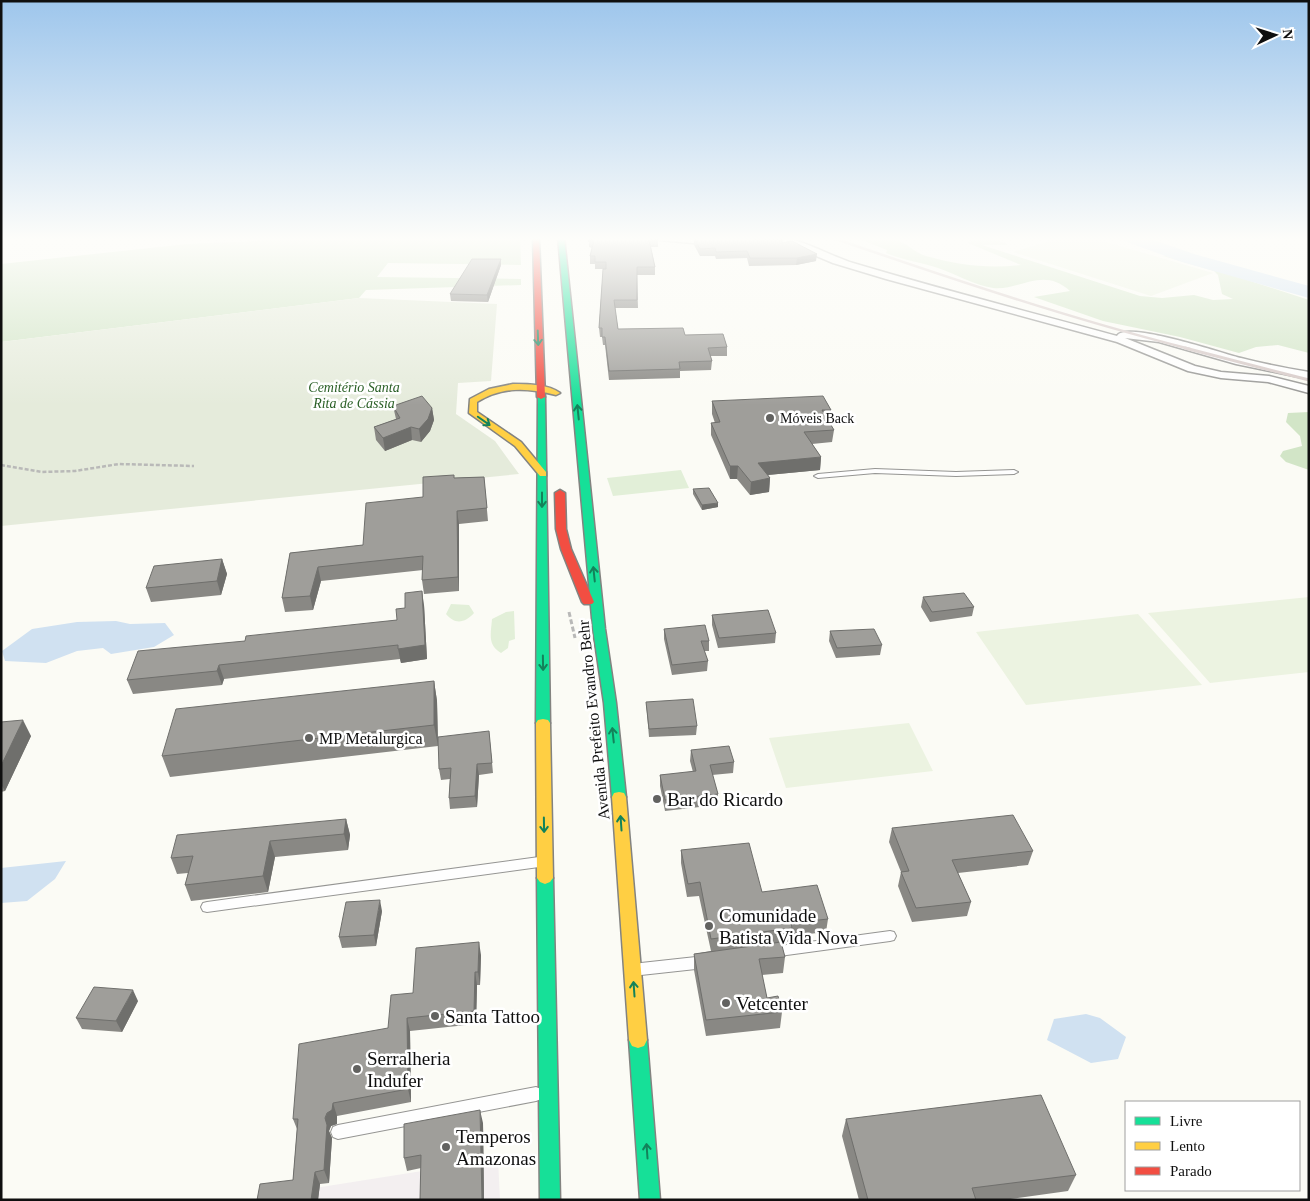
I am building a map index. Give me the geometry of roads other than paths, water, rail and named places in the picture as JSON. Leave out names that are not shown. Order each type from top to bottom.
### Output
[{"type":"highway","points":[[538,293],[542,474],[550,1200]]},
{"type":"highway","name":"Avenida Prefeito Evandro Behr","points":[[566,293],[599,629],[616,756],[650,1200]]},
{"type":"highway","points":[[542,474],[518,444],[480,420],[474,413],[473,401],[478,396],[494,390],[540,386],[558,394],[558,404]]},
{"type":"highway","points":[[560,480],[561,529],[566,549],[599,629]]},
{"type":"street","points":[[953,293],[1113,338],[1192,369],[1221,375],[1269,379],[1309,390]]},
{"type":"street","points":[[1113,338],[1136,335],[1232,360],[1309,376]]},
{"type":"lane","points":[[818,476],[874,471],[956,474],[1014,472]]},
{"type":"lane","points":[[207,907],[545,861]]},
{"type":"lane","points":[[762,954],[890,936]]},
{"type":"lane","points":[[633,969],[714,960]]},
{"type":"lane","points":[[338,1132],[548,1092]]},
{"type":"water","points":[[116,621],[130,624],[165,623],[174,635],[154,647],[111,654],[103,648],[77,651],[46,663],[5,661],[2,651],[32,629],[77,622]]},
{"type":"water","points":[[66,861],[55,879],[27,901],[1,903],[1,868]]},
{"type":"water","points":[[1086,1014],[1100,1018],[1126,1037],[1118,1059],[1091,1063],[1047,1040],[1054,1019]]},
{"type":"railway","points":[[998,293],[1054,311],[1190,349]]},
{"type":"railway","points":[[1185,348],[1309,380]]},
{"type":"place","name":"Móveis Back","points":[[770,418]]},
{"type":"place","name":"MP Metalurgica","points":[[309,738]]},
{"type":"place","name":"Bar do Ricardo","points":[[657,799]]},
{"type":"place","name":"Comunidade Batista Vida Nova","points":[[709,926]]},
{"type":"place","name":"Vetcenter","points":[[726,1003]]},
{"type":"place","name":"Santa Tattoo","points":[[435,1016]]},
{"type":"place","name":"Serralheria Indufer","points":[[357,1069]]},
{"type":"place","name":"Temperos Amazonas","points":[[446,1147]]},
{"type":"park label","name":"Cemitério Santa Rita de Cássia","points":[[354,396]]}]
